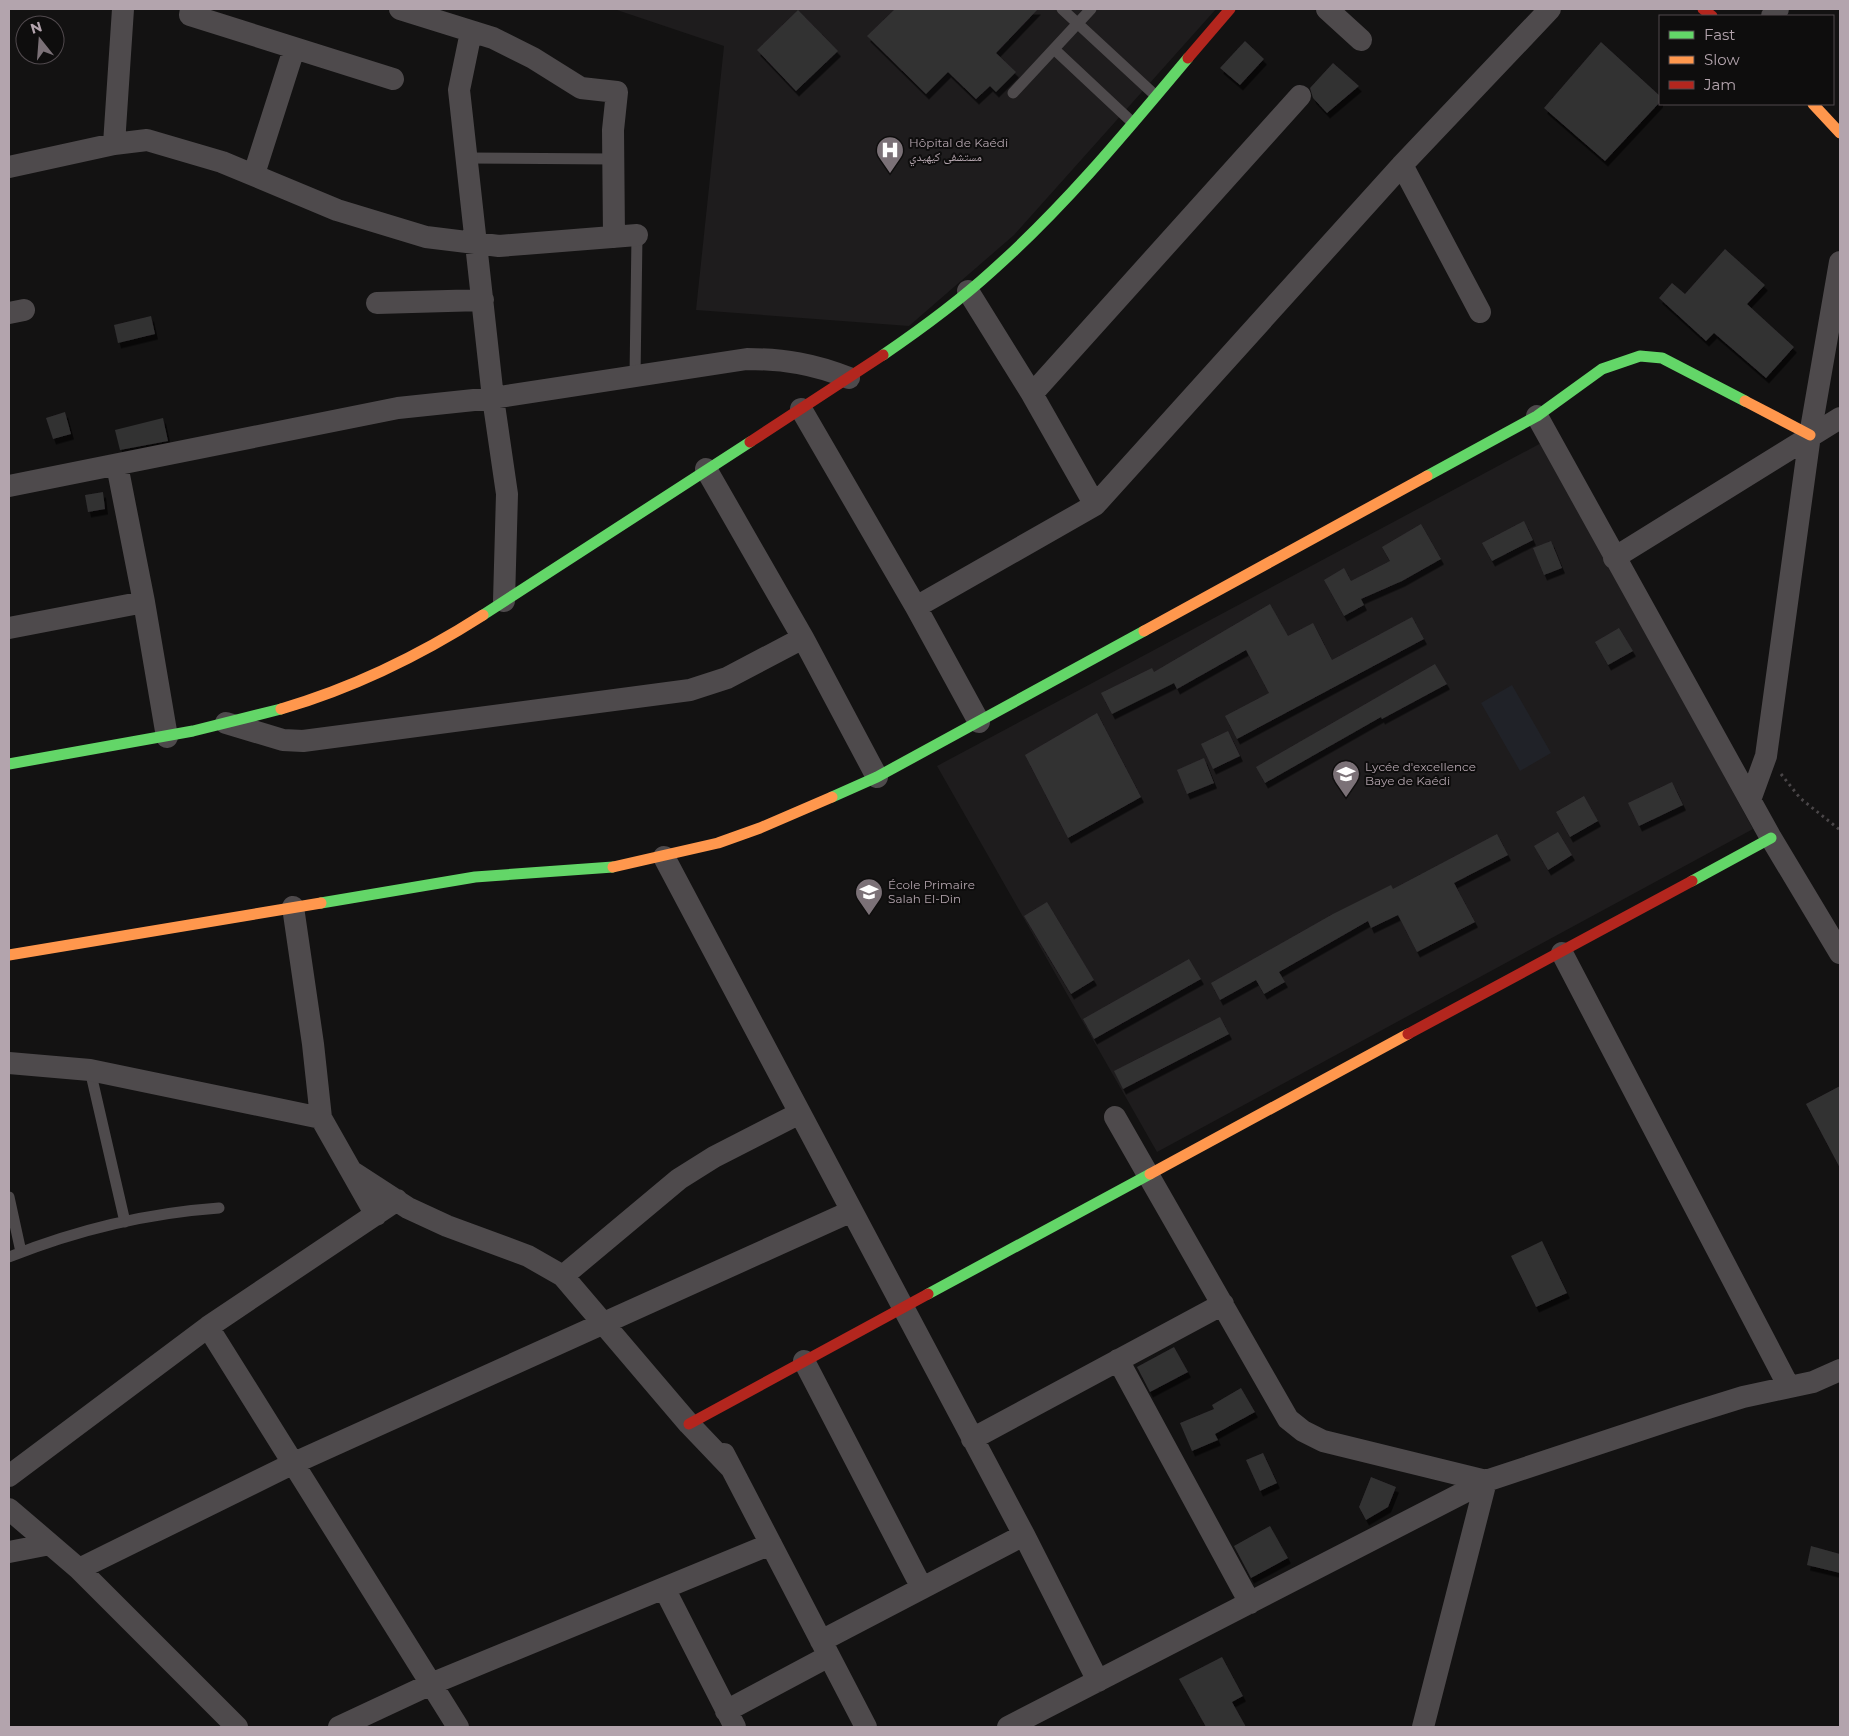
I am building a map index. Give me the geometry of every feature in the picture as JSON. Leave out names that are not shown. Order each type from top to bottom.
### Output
[{"type":"street","points":[[114,144],[123,9]]},
{"type":"street","points":[[191,9],[190,15],[393,79]]},
{"type":"street","points":[[400,9],[493,38],[525,54],[581,88],[617,92],[613,130],[614,237]]},
{"type":"street","points":[[9,764],[167,737],[302,704],[337,691],[416,656],[849,378],[910,337],[968,291],[1011,255],[1134,123],[1230,9]]},
{"type":"street","points":[[1327,9],[1361,40]]},
{"type":"street","points":[[916,608],[1094,505],[1402,165],[1550,9]]},
{"type":"street","points":[[471,32],[459,90],[493,398],[507,494],[504,601]]},
{"type":"street","points":[[254,174],[294,49]]},
{"type":"street","points":[[1032,394],[1300,96]]},
{"type":"street","points":[[1815,105],[1840,133]]},
{"type":"street","points":[[9,167],[114,144],[146,140],[254,174],[337,210],[426,237],[499,246],[637,235]]},
{"type":"street","points":[[1402,165],[1480,312]]},
{"type":"street","points":[[1750,800],[1766,756],[1810,435],[1840,262]]},
{"type":"street","points":[[968,291],[1032,394],[1094,505]]},
{"type":"street","points":[[377,303],[482,300]]},
{"type":"street","points":[[9,955],[475,877],[612,868],[718,843],[760,828],[877,777],[1537,416],[1602,369],[1640,356],[1662,358],[1810,435]]},
{"type":"street","points":[[9,486],[398,408],[493,398],[747,358],[806,363],[849,378]]},
{"type":"street","points":[[801,409],[916,608],[979,722]]},
{"type":"street","points":[[1537,416],[1614,558],[1771,838],[1840,953]]},
{"type":"street","points":[[1614,558],[1840,418]]},
{"type":"street","points":[[116,464],[144,602],[167,737]]},
{"type":"street","points":[[706,469],[803,638],[877,777]]},
{"type":"street","points":[[9,628],[144,602]]},
{"type":"street","points":[[226,723],[283,740],[303,741],[690,690],[727,678],[803,638]]},
{"type":"street","points":[[696,1420],[1771,838]]},
{"type":"street","points":[[664,857],[1024,1535],[1098,1681]]},
{"type":"street","points":[[293,907],[313,1044],[321,1118],[376,1214]]},
{"type":"street","points":[[1562,952],[1789,1387]]},
{"type":"street","points":[[9,1063],[90,1070],[321,1118]]},
{"type":"street","points":[[563,1276],[679,1179],[698,1166],[800,1114]]},
{"type":"street","points":[[1115,1117],[1288,1418],[1303,1431],[1322,1441],[1486,1481]]},
{"type":"street","points":[[351,1171],[397,1200],[447,1226],[528,1256],[563,1276],[603,1325],[696,1420],[730,1466],[866,1727]]},
{"type":"street","points":[[9,1476],[208,1327],[397,1200]]},
{"type":"street","points":[[79,1569],[292,1464],[852,1212]]},
{"type":"street","points":[[972,1439],[1222,1304]]},
{"type":"street","points":[[208,1327],[458,1727]]},
{"type":"street","points":[[1118,1360],[1250,1603]]},
{"type":"street","points":[[804,1361],[922,1588]]},
{"type":"street","points":[[1008,1727],[1486,1481],[1682,1416],[1743,1397],[1812,1382],[1840,1370]]},
{"type":"street","points":[[1423,1727],[1486,1481]]},
{"type":"street","points":[[9,1509],[79,1569],[237,1727]]},
{"type":"street","points":[[664,1588],[730,1719],[825,1649],[922,1588],[1024,1535]]},
{"type":"street","points":[[9,1552],[50,1544]]},
{"type":"street","points":[[339,1727],[431,1684],[771,1544]]},
{"type":"lane","points":[[1062,9],[1156,96]]},
{"type":"lane","points":[[1013,93],[1091,9]]},
{"type":"lane","points":[[1054,49],[1134,123]]},
{"type":"lane","points":[[467,158],[613,159]]},
{"type":"lane","points":[[635,377],[637,235]]},
{"type":"lane","points":[[90,1070],[125,1222]]},
{"type":"lane","points":[[9,1197],[21,1252]]},
{"type":"lane","points":[[9,1257],[125,1222],[192,1210],[219,1208]]},
{"type":"path","points":[[1766,756],[1800,798],[1840,830]]},
{"type":"shaded area","name":"Hôpital de Kaédi مستشفى كيهيدي","points":[[614,9],[1216,9],[1014,235],[909,326],[696,310],[724,46]]},
{"type":"shaded area","name":"Lycée d'excellence Baye de Kaédi","points":[[1543,442],[1753,829],[1157,1152],[937,766]]},
{"type":"shaded area","points":[[1512,685],[1551,753],[1520,771],[1481,703]]},
{"type":"building","points":[[895,9],[1038,9],[996,53],[1016,72],[996,92],[990,86],[976,99],[948,72],[926,94],[867,36]]},
{"type":"building","points":[[798,10],[838,51],[796,91],[757,50]]},
{"type":"building","points":[[1245,41],[1264,59],[1240,85],[1220,68]]},
{"type":"building","points":[[1601,42],[1659,95],[1659,103],[1605,161],[1544,108]]},
{"type":"building","points":[[1333,63],[1359,86],[1327,113],[1313,98],[1310,88]]},
{"type":"building","points":[[1725,249],[1765,285],[1747,304],[1794,347],[1766,378],[1714,333],[1706,341],[1659,298],[1672,283],[1685,294]]},
{"type":"building","points":[[151,316],[155,334],[118,343],[114,325]]},
{"type":"building","points":[[65,412],[71,434],[53,439],[46,418]]},
{"type":"building","points":[[163,418],[168,441],[120,450],[115,430]]},
{"type":"building","points":[[103,492],[105,509],[88,512],[85,495]]},
{"type":"building","points":[[1524,521],[1533,540],[1492,561],[1482,543]]},
{"type":"building","points":[[1421,524],[1441,559],[1402,581],[1361,599],[1364,605],[1344,616],[1324,580],[1344,568],[1351,581],[1390,561],[1382,547]]},
{"type":"building","points":[[1551,541],[1562,568],[1544,575],[1533,548]]},
{"type":"building","points":[[1270,604],[1288,636],[1313,623],[1332,660],[1412,617],[1424,639],[1237,739],[1225,716],[1269,693],[1246,650],[1177,689],[1174,683],[1112,714],[1101,693],[1152,668],[1154,672]]},
{"type":"building","points":[[1619,628],[1633,651],[1608,665],[1595,642]]},
{"type":"building","points":[[1435,664],[1447,684],[1382,719],[1381,717],[1265,783],[1256,767]]},
{"type":"building","points":[[1097,713],[1141,797],[1068,838],[1025,755]]},
{"type":"building","points":[[1228,731],[1240,756],[1213,769],[1201,744]]},
{"type":"building","points":[[1204,758],[1214,783],[1187,794],[1177,770]]},
{"type":"building","points":[[1672,782],[1683,805],[1639,826],[1628,803]]},
{"type":"building","points":[[1584,796],[1598,821],[1570,837],[1556,812]]},
{"type":"building","points":[[1558,832],[1572,855],[1548,870],[1534,846]]},
{"type":"building","points":[[1497,834],[1508,855],[1454,883],[1475,922],[1417,952],[1398,915],[1371,928],[1368,921],[1279,972],[1285,982],[1264,994],[1256,980],[1220,1000],[1211,983],[1333,914],[1391,885],[1393,889]]},
{"type":"building","points":[[1047,902],[1094,980],[1071,994],[1024,916]]},
{"type":"building","points":[[1189,959],[1201,979],[1094,1039],[1083,1019]]},
{"type":"building","points":[[1220,1017],[1229,1034],[1123,1089],[1114,1071]]},
{"type":"building","points":[[1840,1086],[1840,1168],[1806,1104]]},
{"type":"building","points":[[1542,1241],[1567,1293],[1536,1307],[1511,1256]]},
{"type":"building","points":[[1174,1347],[1188,1372],[1150,1392],[1137,1367]]},
{"type":"building","points":[[1241,1388],[1255,1412],[1215,1434],[1218,1440],[1192,1451],[1180,1423],[1214,1409],[1212,1405]]},
{"type":"building","points":[[1263,1453],[1277,1483],[1260,1491],[1246,1460]]},
{"type":"building","points":[[1371,1477],[1396,1487],[1388,1507],[1366,1520],[1359,1507]]},
{"type":"building","points":[[1270,1526],[1288,1558],[1251,1578],[1234,1546]]},
{"type":"building","points":[[1811,1546],[1840,1554],[1840,1573],[1807,1565]]},
{"type":"building","points":[[1222,1657],[1243,1696],[1232,1702],[1246,1727],[1206,1727],[1179,1679]]},
{"type":"traffic: fast","points":[[883,355],[953,304],[1019,247],[1094,168],[1188,58]]},
{"type":"traffic: fast","points":[[1427,476],[1537,416],[1602,369],[1640,356],[1662,358],[1745,401]]},
{"type":"traffic: fast","points":[[483,615],[750,442]]},
{"type":"traffic: fast","points":[[832,797],[877,777],[1144,631]]},
{"type":"traffic: fast","points":[[9,764],[193,731],[281,709]]},
{"type":"traffic: fast","points":[[1692,881],[1771,838]]},
{"type":"traffic: fast","points":[[321,903],[475,877],[613,867]]},
{"type":"traffic: fast","points":[[928,1294],[1150,1174]]},
{"type":"traffic: slow","points":[[1814,105],[1840,133]]},
{"type":"traffic: slow","points":[[1745,401],[1810,435]]},
{"type":"traffic: slow","points":[[1144,631],[1427,476]]},
{"type":"traffic: slow","points":[[281,709],[360,681],[435,644],[483,615]]},
{"type":"traffic: slow","points":[[613,867],[718,843],[760,828],[832,797]]},
{"type":"traffic: slow","points":[[9,955],[321,903]]},
{"type":"traffic: slow","points":[[1150,1174],[1408,1034]]},
{"type":"traffic: jam","points":[[1188,58],[1230,9]]},
{"type":"traffic: jam","points":[[1703,9],[1711,15]]},
{"type":"traffic: jam","points":[[750,442],[883,355]]},
{"type":"traffic: jam","points":[[1408,1034],[1692,881]]},
{"type":"traffic: jam","points":[[689,1424],[928,1294]]},
{"type":"place","name":"Hôpital de Kaédi مستشفى كيهيدي","points":[[890,174]]},
{"type":"place","name":"Lycée d'excellence Baye de Kaédi","points":[[1346,798]]},
{"type":"place","name":"École Primaire Salah El-Din","points":[[869,916]]}]
